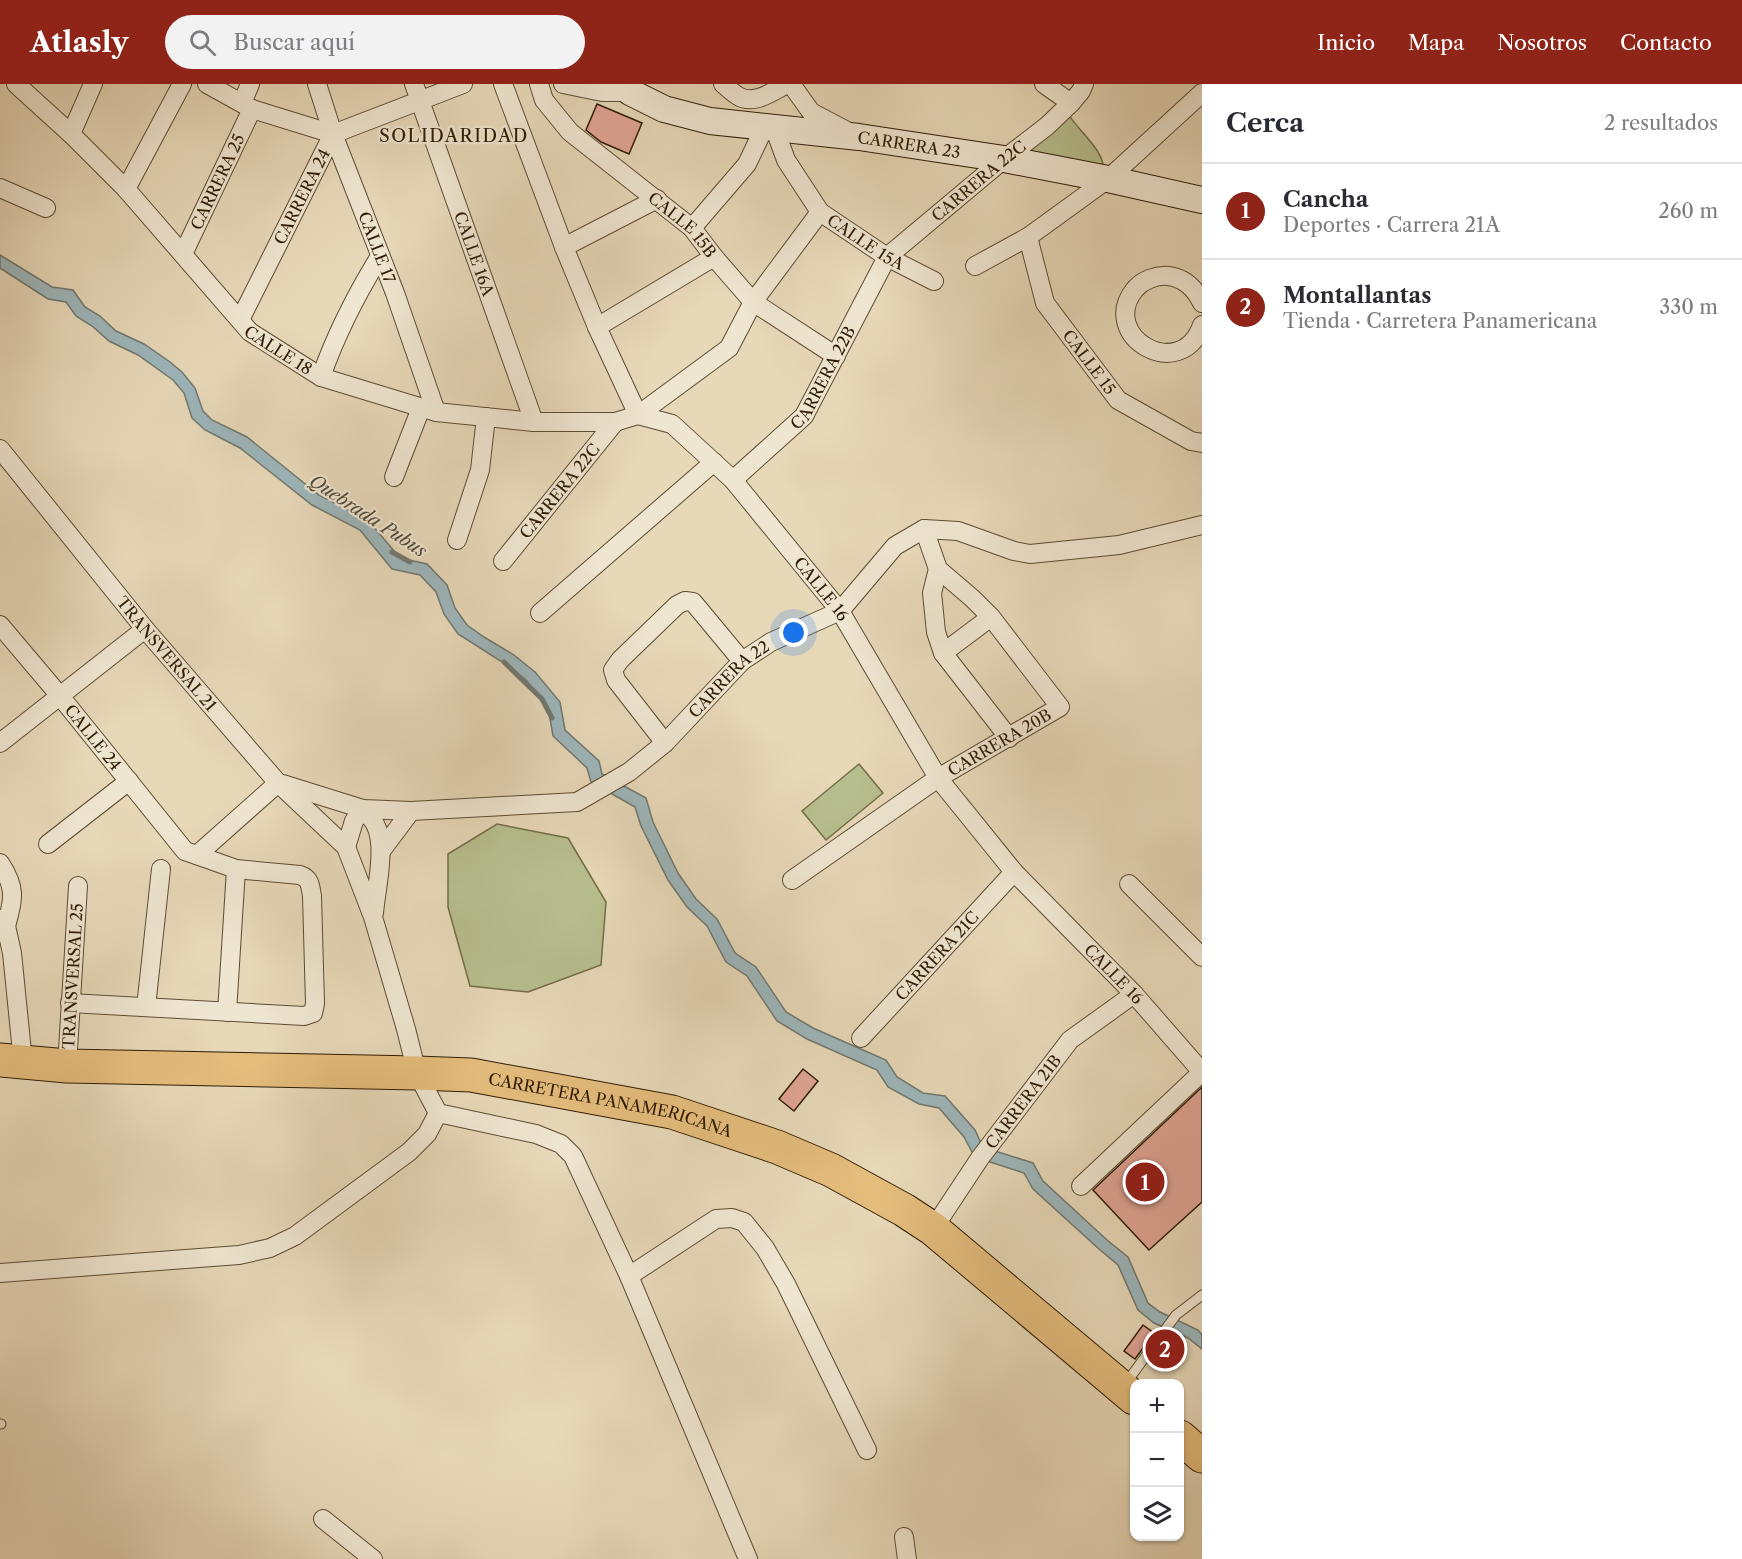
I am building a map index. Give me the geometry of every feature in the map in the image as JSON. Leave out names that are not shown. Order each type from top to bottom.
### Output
[{"type":"highway","name":"CARRETERA PANAMERICANA","points":[[12,1061],[67,1066],[471,1075],[672,1112],[777,1147],[831,1170],[904,1210],[933,1229],[1129,1393]]},
{"type":"highway","points":[[1184,1441],[1202,1456]]},
{"type":"street","name":"CALLE 18","points":[[16,84],[71,134],[126,189],[250,332],[321,377],[428,410],[486,417],[534,422],[615,422],[638,414]]},
{"type":"street","points":[[71,134],[93,84]]},
{"type":"street","points":[[126,189],[182,84]]},
{"type":"street","points":[[207,84],[247,106],[333,134]]},
{"type":"street","name":"CARRERA 25","points":[[183,255],[247,106],[250,84]]},
{"type":"street","name":"CALLE 17","points":[[317,84],[333,134],[395,294],[428,410]]},
{"type":"street","name":"CARRERA 24","points":[[240,320],[333,134],[417,92],[463,84]]},
{"type":"street","points":[[503,84],[564,247],[597,327],[638,414],[729,348],[753,303],[820,212]]},
{"type":"street","name":"CALLE 15B","points":[[539,84],[544,100],[570,132],[692,228],[714,258],[753,303],[836,356]]},
{"type":"street","points":[[563,84],[602,92],[625,88]]},
{"type":"street","points":[[723,84],[740,98],[752,99],[765,96],[789,84],[811,112],[859,137]]},
{"type":"street","points":[[1044,84],[1071,103],[1084,84]]},
{"type":"street","name":"CARRERA 23","points":[[625,88],[664,109],[710,121],[859,137],[1004,159],[1202,200]]},
{"type":"street","name":"CALLE 16A","points":[[417,92],[534,422]]},
{"type":"street","points":[[975,266],[1028,237],[1108,179],[1202,93]]},
{"type":"street","name":"CARRERA 22C","points":[[887,257],[1047,126],[1071,103]]},
{"type":"street","points":[[692,228],[747,164],[770,127]]},
{"type":"street","name":"CALLE 15A","points":[[770,127],[786,160],[820,212],[887,257],[934,282]]},
{"type":"street","points":[[0,188],[46,208]]},
{"type":"street","points":[[564,247],[657,199]]},
{"type":"street","name":"CALLE 15","points":[[1028,237],[1045,303],[1118,400],[1191,441],[1202,443]]},
{"type":"street","points":[[321,377],[333,343],[360,288],[380,256]]},
{"type":"street","name":"CARRERA 22B","points":[[733,480],[804,416],[887,257]]},
{"type":"street","points":[[597,327],[714,258]]},
{"type":"street","points":[[1202,303],[1198,294],[1183,280],[1163,276],[1153,277],[1136,288],[1127,306],[1126,316],[1132,335],[1138,343],[1156,352],[1166,353],[1186,347],[1199,332],[1202,324]]},
{"type":"street","points":[[394,477],[428,410]]},
{"type":"street","name":"CALLE 16","points":[[638,414],[672,424],[733,480],[840,611],[938,778],[1014,873],[1134,994],[1202,1072]]},
{"type":"street","points":[[457,540],[480,470],[486,417]]},
{"type":"street","name":"CARRERA 22C","points":[[503,561],[615,422]]},
{"type":"street","name":"TRANSVERSAL 21","points":[[0,449],[145,629],[278,783],[346,847],[373,917],[417,1072],[438,1113]]},
{"type":"street","points":[[540,613],[714,462]]},
{"type":"street","points":[[943,653],[991,617],[938,569],[924,529],[958,531],[1014,551],[1030,554],[1119,544],[1202,525]]},
{"type":"street","name":"CARRERA 22","points":[[278,783],[363,809],[411,811],[577,802],[629,772],[665,743],[742,662],[771,642],[840,611],[895,546],[924,529]]},
{"type":"street","points":[[938,569],[932,593],[936,632],[943,653],[1009,738]]},
{"type":"street","points":[[665,743],[616,680],[613,670],[620,660],[677,605],[685,601],[693,602],[742,662]]},
{"type":"street","name":"CARRERA 20B","points":[[792,880],[938,778],[1060,707],[991,617]]},
{"type":"street","name":"CALLE 24","points":[[0,625],[129,782],[191,853]]},
{"type":"street","points":[[0,743],[145,629]]},
{"type":"street","points":[[48,844],[129,782]]},
{"type":"street","points":[[191,853],[278,783]]},
{"type":"street","points":[[346,847],[354,821],[363,809]]},
{"type":"street","name":"TRANSVERSAL 21","points":[[363,809],[375,823],[381,851],[373,917]]},
{"type":"street","points":[[381,851],[411,811]]},
{"type":"street","points":[[70,1003],[304,1016],[313,1013],[315,1004],[312,896],[307,877],[236,869],[191,853]]},
{"type":"street","points":[[0,863],[10,877],[13,889],[12,907],[3,922],[12,953],[12,1061]]},
{"type":"street","points":[[147,1007],[161,869]]},
{"type":"street","points":[[227,1012],[236,869]]},
{"type":"street","name":"CARRERA 21C","points":[[861,1038],[1014,873]]},
{"type":"street","points":[[1129,884],[1202,957]]},
{"type":"street","name":"TRANSVERSAL 25","points":[[67,1066],[78,886]]},
{"type":"street","name":"CARRERA 21B","points":[[933,1229],[980,1158],[1070,1040],[1134,994]]},
{"type":"street","points":[[1082,1186],[1202,1072]]},
{"type":"street","points":[[0,1273],[239,1255],[270,1248],[295,1236],[409,1152],[427,1134],[438,1113],[536,1134],[561,1144],[573,1156],[628,1276],[747,1559]]},
{"type":"street","points":[[628,1276],[716,1219],[732,1218],[744,1222],[765,1248],[786,1284],[867,1450]]},
{"type":"street","points":[[323,1519],[373,1559]]},
{"type":"street","points":[[903,1537],[907,1559]]},
{"type":"lane","points":[[1129,1393],[1165,1329],[1174,1317],[1202,1295]]},
{"type":"green space","points":[[1069,115],[1099,153],[1103,166],[1095,170],[1020,148]]},
{"type":"green space","points":[[859,764],[883,793],[826,840],[802,811]]},
{"type":"green space","points":[[497,824],[568,838],[606,902],[601,965],[528,992],[470,986],[448,907],[448,854]]},
{"type":"water","points":[[0,255],[52,287],[73,290],[85,307],[100,316],[116,331],[144,344],[182,372],[195,388],[203,411],[212,420],[247,437],[319,495],[368,520],[400,558],[427,564],[447,585],[455,608],[467,625],[514,655],[535,672],[560,702],[565,730],[599,761],[602,774],[646,798],[653,822],[678,873],[696,899],[717,919],[735,953],[756,967],[786,1012],[813,1028],[886,1060],[897,1077],[923,1093],[945,1096],[975,1130],[981,1143],[995,1151],[1033,1163],[1043,1181],[1128,1257],[1148,1303],[1160,1312],[1198,1330],[1202,1335],[1202,1349],[1188,1338],[1154,1323],[1138,1310],[1118,1265],[1033,1189],[1024,1173],[990,1162],[972,1152],[964,1137],[939,1108],[919,1104],[888,1087],[877,1070],[807,1039],[777,1021],[747,976],[726,962],[707,926],[687,907],[668,880],[641,826],[635,807],[591,782],[587,768],[553,736],[548,707],[526,680],[458,634],[444,614],[436,592],[420,575],[392,569],[360,530],[312,505],[240,448],[205,430],[192,418],[184,393],[173,380],[138,355],[109,341],[76,316],[66,302],[48,299],[0,268]]},
{"type":"building","points":[[597,104],[642,123],[629,154],[601,142],[586,130]]},
{"type":"building","points":[[803,1069],[818,1081],[794,1111],[779,1099]]},
{"type":"building","points":[[1202,1087],[1202,1202],[1149,1250],[1093,1190]]},
{"type":"building","points":[[1143,1325],[1154,1333],[1135,1359],[1124,1351]]},
{"type":"waterway","name":"Quebrada Pubus","points":[[392,552],[410,562]]},
{"type":"waterway","name":"Quebrada Pubus","points":[[504,662],[542,699],[552,718]]},
{"type":"place","name":"Cancha","points":[[1145,1182]]},
{"type":"place","name":"Montallantas","points":[[1165,1349]]},
{"type":"district","name":"SOLIDARIDAD","points":[[454,136]]}]
